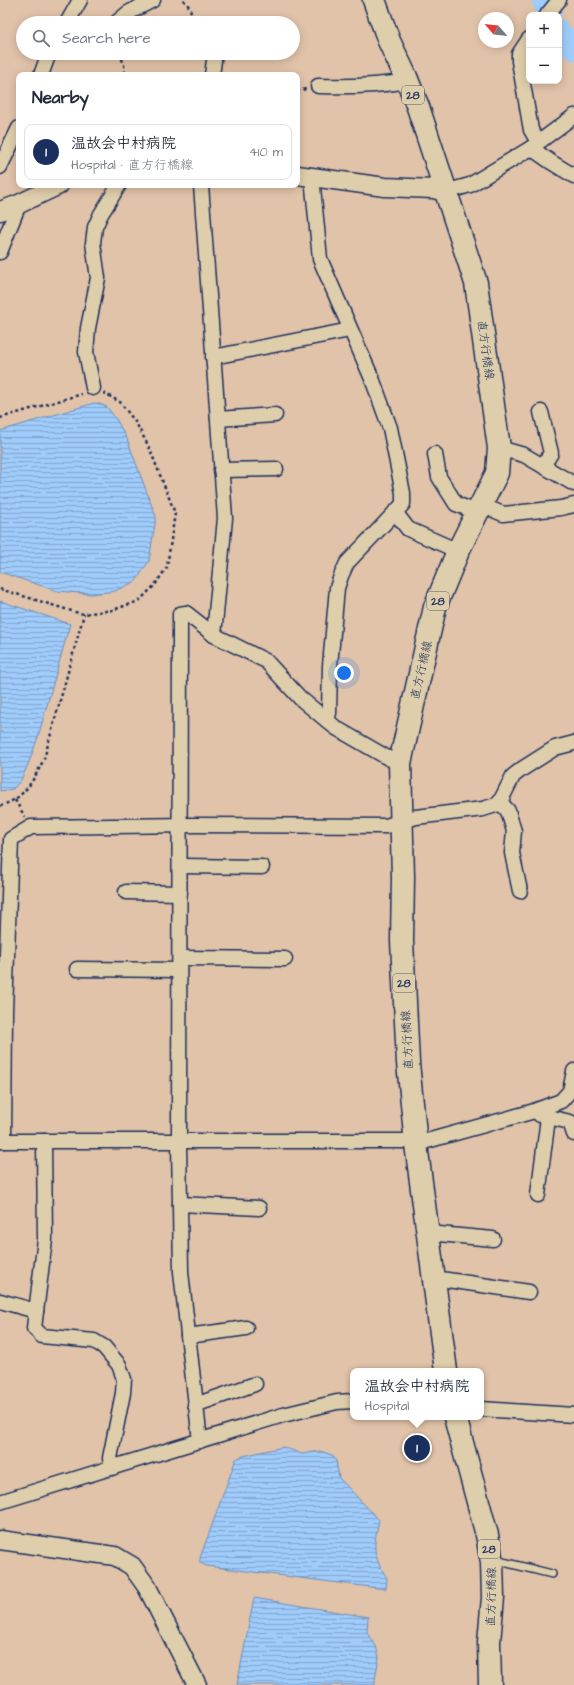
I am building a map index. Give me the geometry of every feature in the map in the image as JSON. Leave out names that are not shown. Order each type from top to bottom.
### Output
[{"type":"main road","name":"直方行橋線","points":[[374,0],[389,41],[408,81],[418,107],[476,282],[499,448],[497,473],[458,551],[436,607],[400,762],[402,822],[402,949],[408,1063],[416,1144],[446,1368]]},
{"type":"main road","name":"直方行橋線","points":[[456,1420],[487,1534],[491,1558],[493,1596],[489,1642],[490,1685]]},
{"type":"street","points":[[71,16],[80,0]]},
{"type":"street","points":[[124,16],[128,12],[153,0]]},
{"type":"street","points":[[549,12],[559,0]]},
{"type":"street","points":[[526,44],[519,54],[519,61],[535,145],[551,162],[574,176]]},
{"type":"street","points":[[42,72],[46,60]]},
{"type":"street","points":[[212,72],[214,60]]},
{"type":"street","points":[[318,86],[338,87],[408,81]]},
{"type":"street","points":[[327,720],[330,713],[330,666],[336,596],[340,576],[347,563],[403,504],[403,493],[390,428],[373,381],[320,259],[305,176],[385,187],[434,189],[445,192],[470,185],[535,145],[574,116]]},
{"type":"street","points":[[0,167],[16,134]]},
{"type":"street","points":[[0,211],[53,188]]},
{"type":"street","points":[[93,388],[86,352],[88,328],[98,278],[93,243],[95,227],[117,188]]},
{"type":"street","points":[[201,188],[225,518],[214,635]]},
{"type":"street","points":[[0,252],[19,204]]},
{"type":"street","points":[[213,357],[350,330]]},
{"type":"street","points":[[541,412],[551,454],[543,466]]},
{"type":"street","points":[[218,419],[275,415]]},
{"type":"street","points":[[499,448],[524,455],[574,484]]},
{"type":"street","points":[[435,454],[439,477],[456,504],[503,514],[561,508],[574,505]]},
{"type":"street","points":[[221,470],[276,470]]},
{"type":"street","points":[[395,512],[408,529],[458,551]]},
{"type":"street","points":[[200,1441],[181,1272],[179,1141],[180,614],[186,612],[214,635],[266,661],[300,698],[336,728],[388,758],[400,762]]},
{"type":"street","points":[[574,743],[555,748],[522,768],[513,776],[499,804],[483,810],[416,818],[386,826],[31,827],[11,839],[4,949],[2,1141],[406,1141],[416,1144],[543,1114],[561,1101],[570,1091],[574,1074]]},
{"type":"street","points":[[500,802],[508,811],[514,831],[512,854],[520,891]]},
{"type":"street","points":[[180,866],[262,867]]},
{"type":"street","points":[[126,892],[180,893]]},
{"type":"street","points":[[77,969],[286,959]]},
{"type":"street","points":[[543,1114],[570,1122],[574,1134]]},
{"type":"street","points":[[538,1195],[543,1114]]},
{"type":"street","points":[[44,1141],[45,1239],[34,1328],[42,1336],[94,1341],[104,1347],[119,1365],[124,1379],[123,1393],[110,1458],[112,1468]]},
{"type":"street","points":[[180,1204],[259,1208]]},
{"type":"street","points":[[428,1233],[493,1239]]},
{"type":"street","points":[[434,1278],[529,1292]]},
{"type":"street","points":[[0,1301],[36,1311]]},
{"type":"street","points":[[188,1336],[246,1328]]},
{"type":"street","points":[[195,1405],[255,1384]]},
{"type":"street","points":[[0,1502],[283,1415],[337,1402],[350,1401]]},
{"type":"street","points":[[484,1409],[574,1415]]},
{"type":"street","points":[[0,1540],[115,1556],[132,1566],[147,1587],[197,1685]]},
{"type":"lane","points":[[491,1558],[552,1574]]},
{"type":"path","points":[[183,0],[192,12],[192,16]]},
{"type":"path","points":[[122,60],[125,72]]},
{"type":"path","points":[[0,418],[89,392],[93,388],[120,402],[136,422],[149,448],[175,513],[167,567],[155,585],[139,601],[113,610],[84,614],[0,589]]},
{"type":"path","points":[[0,806],[14,800],[33,782],[44,759],[84,614]]},
{"type":"path","points":[[14,800],[31,827]]},
{"type":"water","points":[[94,403],[107,407],[116,419],[127,439],[156,517],[149,561],[136,581],[115,591],[91,594],[57,591],[0,572],[0,431]]},
{"type":"water","points":[[0,601],[70,624],[38,737],[29,762],[21,780],[13,789],[0,791]]},
{"type":"water","points":[[283,1447],[302,1454],[320,1451],[332,1455],[336,1461],[339,1478],[379,1520],[375,1550],[382,1570],[387,1578],[386,1589],[207,1566],[200,1563],[200,1558],[236,1459]]},
{"type":"water","points":[[254,1598],[368,1617],[367,1633],[376,1646],[379,1657],[375,1685],[237,1685]]},
{"type":"waterway","points":[[543,0],[549,12]]},
{"type":"waterway","points":[[562,35],[574,49]]},
{"type":"place","name":"温故会中村病院","points":[[417,1448]]}]
